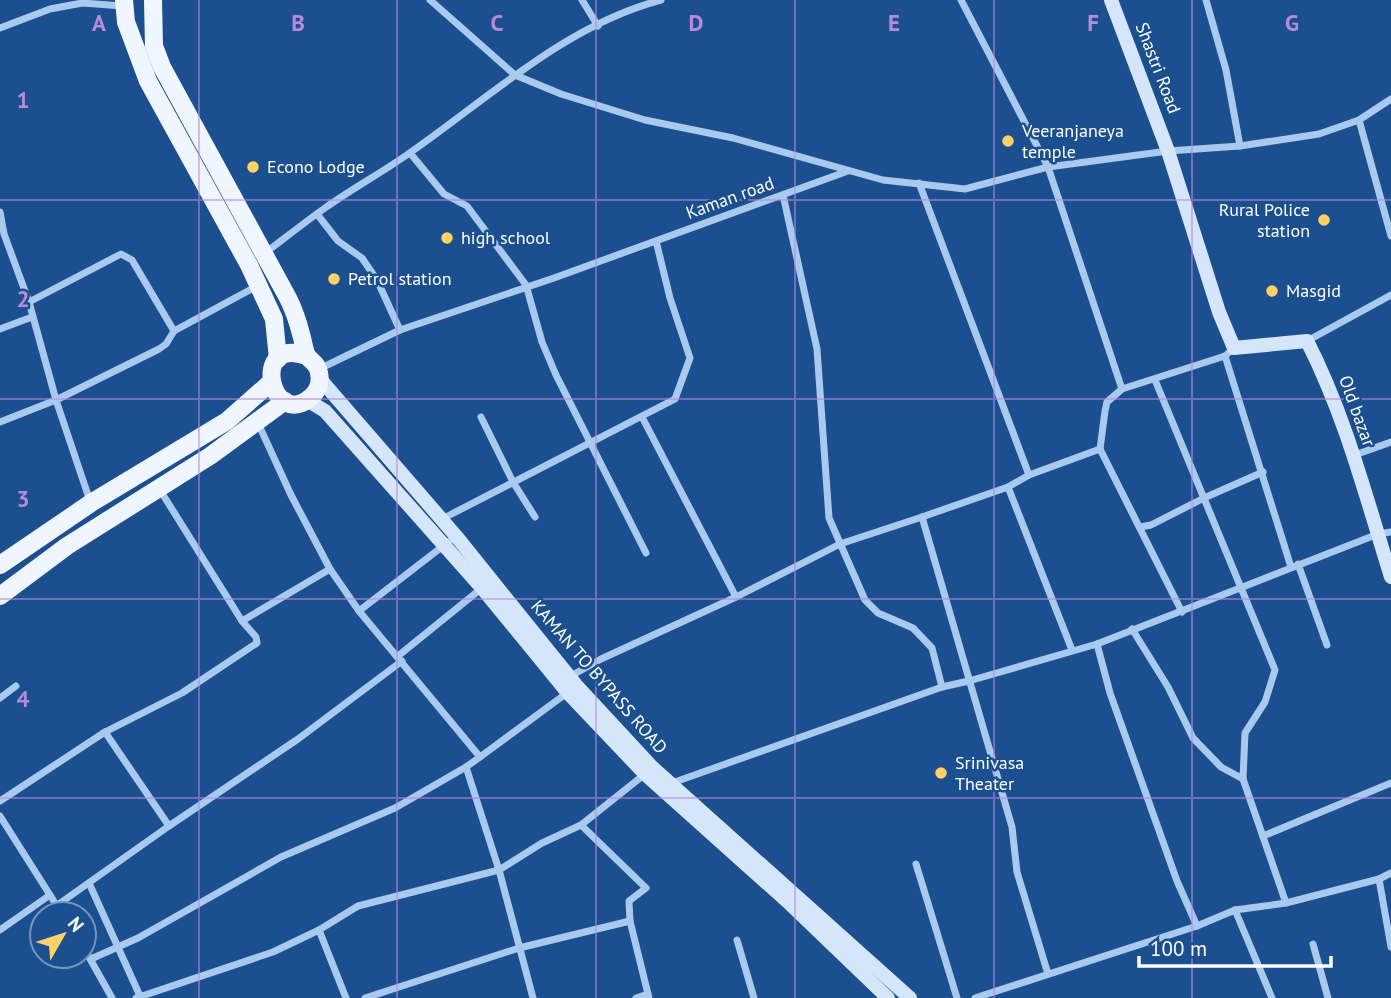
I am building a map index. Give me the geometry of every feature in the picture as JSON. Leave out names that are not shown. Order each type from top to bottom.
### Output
[{"type":"main road","points":[[153,0],[154,46],[162,67],[296,316],[316,368],[317,392],[307,400],[300,403],[285,401],[275,394],[270,383],[273,366],[278,359],[292,352],[316,368]]},
{"type":"main road","points":[[124,3],[130,34],[148,81],[274,319],[278,359]]},
{"type":"main road","points":[[0,565],[91,503],[227,421],[270,383]]},
{"type":"main road","points":[[0,596],[67,546],[159,489],[285,401]]},
{"type":"street","points":[[430,0],[515,75],[561,94],[645,120],[733,138],[883,180],[965,189],[1048,166],[1168,150],[1240,146],[1319,134],[1359,120],[1391,99]]},
{"type":"street","points":[[582,0],[598,26]]},
{"type":"street","points":[[264,254],[317,214],[411,152],[515,75],[598,26],[638,6],[661,0]]},
{"type":"street","points":[[961,0],[1048,166],[1122,389]]},
{"type":"street","name":"Shastri Road","points":[[1111,0],[1168,150],[1229,352]]},
{"type":"street","points":[[1206,0],[1226,70],[1240,146]]},
{"type":"street","points":[[0,28],[50,9],[82,3],[124,3]]},
{"type":"street","points":[[1359,120],[1391,236]]},
{"type":"street","points":[[411,152],[444,194],[467,206],[526,285],[542,342],[646,554]]},
{"type":"street","name":"Kaman road","points":[[316,368],[400,330],[656,242],[849,171]]},
{"type":"street","points":[[919,183],[1029,475]]},
{"type":"street","points":[[783,195],[817,349],[829,518],[864,600],[878,613],[913,628],[932,648],[942,687]]},
{"type":"street","points":[[0,212],[2,235],[29,302],[57,400],[91,503]]},
{"type":"street","points":[[317,214],[338,241],[362,258],[377,279],[400,330]]},
{"type":"street","points":[[442,519],[675,399],[690,358],[670,298],[656,242]]},
{"type":"street","points":[[29,302],[121,254],[132,260],[174,331]]},
{"type":"street","points":[[0,422],[57,400],[166,344],[174,331],[258,285]]},
{"type":"street","points":[[1182,612],[1100,449],[1107,402],[1122,389],[1155,380],[1229,352],[1307,341],[1391,295]]},
{"type":"street","points":[[0,329],[32,317]]},
{"type":"street","name":"Old bazar","points":[[1307,341],[1320,366],[1352,456],[1384,533],[1391,576]]},
{"type":"street","points":[[1229,352],[1263,472],[1294,565],[1327,645]]},
{"type":"street","name":"KAMAN TO BYPASS ROAD","points":[[316,368],[456,536],[486,585],[568,693],[888,998]]},
{"type":"street","points":[[1155,380],[1275,670],[1265,702],[1245,733],[1243,779],[1286,903]]},
{"type":"street","name":"KAMAN TO BYPASS ROAD","points":[[307,400],[325,411],[444,545],[486,585],[649,770],[671,784],[910,998]]},
{"type":"street","points":[[642,417],[736,597]]},
{"type":"street","points":[[481,418],[513,482],[535,517]]},
{"type":"street","points":[[257,421],[291,495],[330,569],[359,611],[480,757]]},
{"type":"street","points":[[1352,456],[1391,442]]},
{"type":"street","points":[[569,677],[840,544],[1008,487],[1029,475],[1100,449]]},
{"type":"street","points":[[1140,527],[1152,525],[1203,498],[1263,472]]},
{"type":"street","points":[[1008,487],[1072,650]]},
{"type":"street","points":[[0,801],[105,732],[183,693],[257,643],[256,637],[242,621],[159,489]]},
{"type":"street","points":[[922,517],[1012,827],[1017,872],[1048,975]]},
{"type":"street","points":[[671,784],[942,687],[1097,644],[1243,588],[1294,565],[1384,533]]},
{"type":"street","points":[[359,611],[456,536]]},
{"type":"street","points":[[242,621],[330,569]]},
{"type":"street","points":[[65,900],[298,739],[400,659],[486,585]]},
{"type":"street","points":[[1132,629],[1168,687],[1193,738],[1222,767],[1243,779]]},
{"type":"street","points":[[1097,644],[1111,693],[1177,881],[1197,926]]},
{"type":"street","points":[[0,698],[16,686]]},
{"type":"street","points":[[98,956],[281,857],[395,808],[466,767],[568,693]]},
{"type":"street","points":[[105,732],[169,826]]},
{"type":"street","points":[[466,767],[499,870],[533,998]]},
{"type":"street","points":[[89,883],[119,947],[138,997],[273,952],[319,930],[358,906],[499,870],[542,843],[581,825],[649,770]]},
{"type":"street","points":[[1263,836],[1391,783]]},
{"type":"street","points":[[0,816],[53,900]]},
{"type":"street","points":[[581,825],[646,888],[629,901],[630,920],[648,996],[636,998]]},
{"type":"street","points":[[916,864],[957,998]]},
{"type":"street","points":[[975,998],[1197,926],[1235,910],[1286,903],[1378,879],[1391,873]]},
{"type":"street","points":[[1378,879],[1391,947]]},
{"type":"street","points":[[0,930],[50,895]]},
{"type":"street","points":[[1235,910],[1272,998]]},
{"type":"street","points":[[365,998],[519,948],[630,920]]},
{"type":"street","points":[[319,930],[346,998]]},
{"type":"street","points":[[737,940],[754,998]]},
{"type":"street","points":[[1313,944],[1328,998]]},
{"type":"street","points":[[97,970],[113,998]]},
{"type":"place","name":"Veeranjaneya temple","points":[[1008,141]]},
{"type":"place","name":"Econo Lodge","points":[[253,167]]},
{"type":"place","name":"Rural Police station","points":[[1324,220]]},
{"type":"place","name":"high school","points":[[447,238]]},
{"type":"place","name":"Petrol station","points":[[334,279]]},
{"type":"place","name":"Masgid","points":[[1272,291]]},
{"type":"place","name":"Srinivasa Theater","points":[[941,773]]}]
